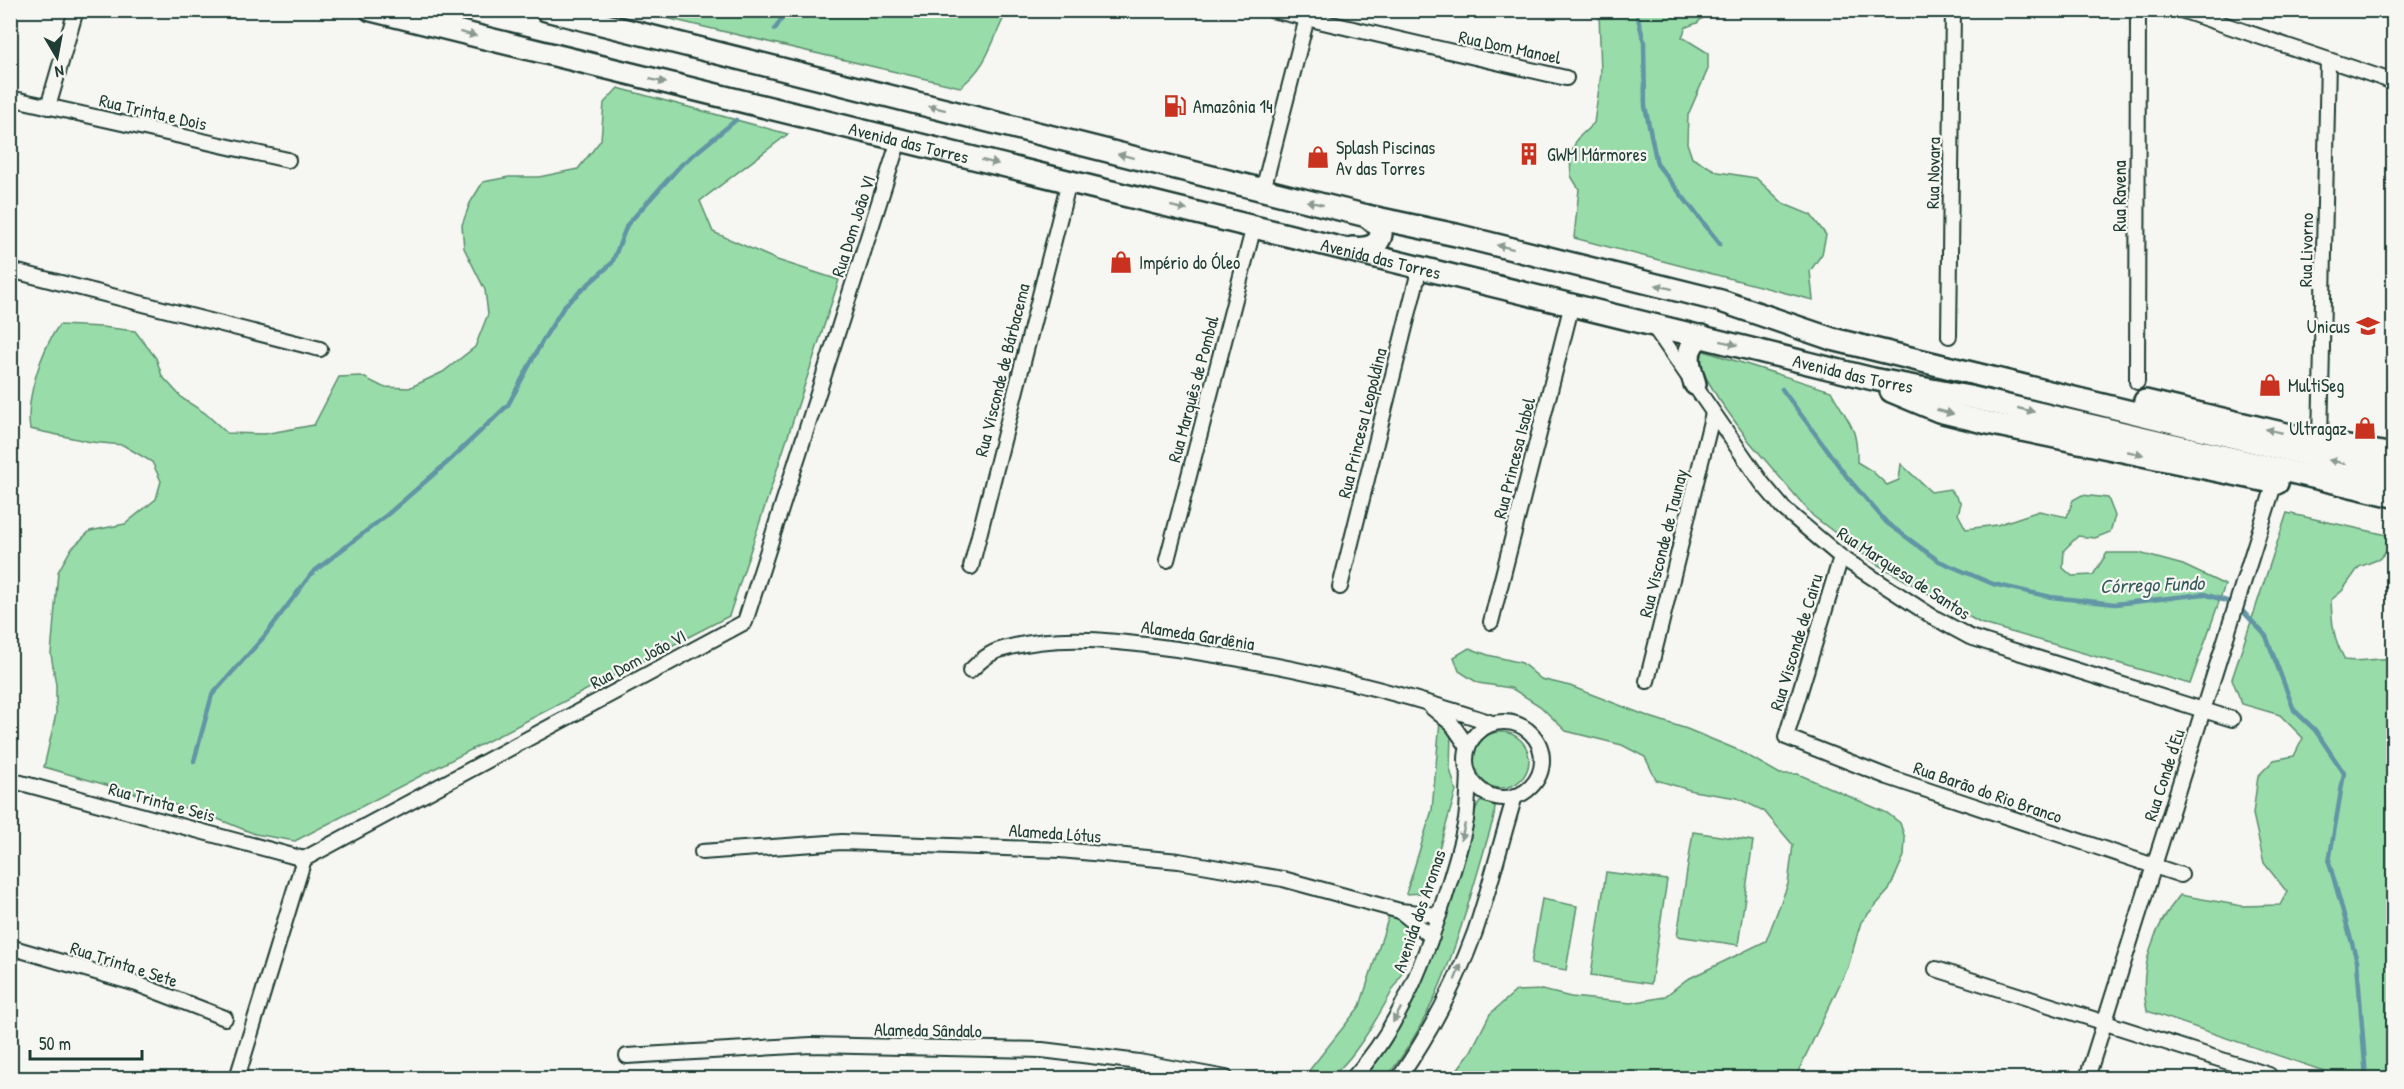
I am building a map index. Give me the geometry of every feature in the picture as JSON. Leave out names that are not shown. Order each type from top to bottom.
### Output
[{"type":"main road","name":"Avenida das Torres","points":[[371,10],[416,17],[899,140],[1702,336],[1873,380],[1969,397],[2394,496]]},
{"type":"main road","name":"Avenida das Torres","points":[[546,10],[1367,216],[1456,235],[1720,301],[1832,339],[2394,476]]},
{"type":"main road","points":[[1310,240],[1357,249],[1375,246],[1380,241],[1381,228],[1367,216]]},
{"type":"main road","points":[[1720,301],[2320,442],[2394,455]]},
{"type":"main road","points":[[1695,384],[1690,370],[1689,351],[1695,341],[1702,336]]},
{"type":"main road","points":[[1873,380],[1896,395],[1949,413],[2275,482],[2394,511]]},
{"type":"street","points":[[48,107],[76,10]]},
{"type":"street","name":"Rua Dom Manoel","points":[[1271,10],[1307,15],[1566,78]]},
{"type":"street","name":"Rua Novara","points":[[1949,336],[1953,10]]},
{"type":"street","name":"Rua Ravena","points":[[2137,382],[2138,10]]},
{"type":"street","points":[[2181,10],[2394,82]]},
{"type":"street","points":[[1263,190],[1307,15]]},
{"type":"street","name":"Rua Livorno","points":[[2320,442],[2328,60]]},
{"type":"street","name":"Rua Trinta e Dois","points":[[10,98],[288,160]]},
{"type":"street","name":"Rua Dom João VI","points":[[304,859],[746,622],[899,140]]},
{"type":"street","name":"Rua Visconde de Bárbacema","points":[[971,567],[1069,181]]},
{"type":"street","name":"Rua Marquês de Pombal","points":[[1167,560],[1254,226]]},
{"type":"street","name":"Rua Princesa Leopoldina","points":[[1340,587],[1419,267]]},
{"type":"street","points":[[10,270],[320,349]]},
{"type":"street","name":"Rua Princesa Isabel","points":[[1491,622],[1572,304]]},
{"type":"street","name":"Rua Marquesa de Santos","points":[[1652,324],[1762,483],[1783,508],[1840,557],[1924,612],[1970,637],[2232,719]]},
{"type":"street","name":"Rua Visconde de Taunay","points":[[1647,681],[1713,413]]},
{"type":"street","name":"Rua Conde d'Eu","points":[[2087,1078],[2275,482]]},
{"type":"street","name":"Rua Visconde de Cairu","points":[[1786,737],[1840,557]]},
{"type":"street","name":"Alameda Gardênia","points":[[970,671],[982,658],[1002,649],[1039,643],[1082,640],[1133,643],[1224,656],[1334,678],[1424,700],[1492,723]]},
{"type":"street","name":"Alameda Gardênia","points":[[1424,700],[1452,724],[1468,747]]},
{"type":"street","points":[[1504,721],[1525,728],[1540,745],[1542,767],[1538,778],[1531,787],[1515,796],[1500,798],[1489,795],[1479,789],[1469,774],[1466,758],[1468,747],[1474,736],[1492,723],[1504,721]]},
{"type":"street","name":"Rua Barão do Rio Branco","points":[[1786,737],[1888,777],[2181,875]]},
{"type":"street","name":"Avenida dos Aromas","points":[[1353,1078],[1365,1065],[1397,1017],[1425,959],[1456,862],[1466,819],[1469,774]]},
{"type":"street","name":"Rua Trinta e Seis","points":[[10,780],[304,859]]},
{"type":"street","points":[[1400,1078],[1450,993],[1475,932],[1515,796]]},
{"type":"street","name":"Alameda Lótus","points":[[702,852],[842,842],[1060,850],[1179,861],[1271,877],[1400,911],[1439,915]]},
{"type":"street","points":[[237,1078],[304,859]]},
{"type":"street","name":"Alameda Lótus","points":[[1400,911],[1432,937]]},
{"type":"street","name":"Rua Trinta e Sete","points":[[10,947],[137,984],[225,1018]]},
{"type":"street","points":[[1936,969],[2270,1075]]},
{"type":"street","name":"Alameda Sândalo","points":[[627,1056],[811,1046],[1042,1050],[1139,1062],[1226,1078]]},
{"type":"green space","points":[[1005,10],[1005,15],[982,63],[960,87],[666,18],[668,11]]},
{"type":"green space","points":[[1599,11],[1710,11],[1697,23],[1686,27],[1682,37],[1708,53],[1708,69],[1688,115],[1687,143],[1692,158],[1718,172],[1756,178],[1784,204],[1811,215],[1826,235],[1822,254],[1810,271],[1813,300],[1574,238],[1579,189],[1571,176],[1570,156],[1577,139],[1594,123],[1601,74]]},
{"type":"green space","points":[[618,88],[788,134],[700,201],[713,232],[777,260],[839,280],[729,616],[295,841],[255,834],[203,813],[44,767],[56,714],[56,685],[51,654],[58,572],[71,549],[90,531],[125,524],[156,499],[161,481],[152,462],[123,445],[91,442],[30,429],[32,389],[41,361],[59,325],[135,331],[156,358],[162,376],[183,399],[205,413],[227,433],[264,434],[314,425],[339,377],[361,376],[383,387],[409,388],[443,372],[475,347],[488,314],[485,290],[464,248],[462,225],[470,203],[483,182],[509,177],[539,177],[578,169],[601,140],[604,103]]},
{"type":"green space","points":[[1701,350],[1831,391],[1853,431],[1856,440],[1857,462],[1872,471],[1887,485],[1899,480],[1901,464],[1931,492],[1950,489],[1961,503],[1958,514],[1966,529],[1997,525],[2039,511],[2067,517],[2073,500],[2082,495],[2108,498],[2115,516],[2110,532],[2095,538],[2078,536],[2064,550],[2063,568],[2072,576],[2093,575],[2107,553],[2139,553],[2183,565],[2225,585],[2190,684],[1980,623],[1875,563],[1813,516],[1749,441],[1718,398],[1695,359]]},
{"type":"green space","points":[[2287,513],[2387,535],[2392,545],[2379,559],[2359,567],[2342,591],[2331,600],[2334,631],[2345,660],[2393,659],[2394,870],[2387,876],[2390,884],[2393,926],[2393,1078],[2326,1078],[2324,1071],[2147,1011],[2145,980],[2150,950],[2162,921],[2180,895],[2242,906],[2280,905],[2287,892],[2264,863],[2253,814],[2258,776],[2274,760],[2294,756],[2303,738],[2280,715],[2242,704],[2232,679]]},
{"type":"green space","points":[[1469,648],[1522,663],[1541,679],[1570,686],[1687,729],[1738,750],[1780,774],[1798,774],[1887,813],[1900,823],[1905,838],[1904,856],[1889,890],[1861,922],[1848,967],[1795,1078],[1451,1078],[1471,1051],[1490,1014],[1516,991],[1542,990],[1571,997],[1631,1003],[1664,997],[1686,980],[1766,941],[1788,884],[1793,845],[1764,811],[1737,798],[1693,791],[1656,780],[1645,757],[1622,745],[1566,731],[1540,706],[1511,688],[1478,683],[1459,671],[1454,657]]},
{"type":"green space","points":[[1440,721],[1451,733],[1450,769],[1456,791],[1429,883],[1422,893],[1406,894],[1432,810]]},
{"type":"green space","points":[[1501,732],[1512,734],[1521,740],[1527,749],[1529,760],[1527,771],[1521,780],[1512,786],[1501,788],[1490,786],[1481,780],[1475,771],[1473,760],[1475,749],[1481,740],[1490,734]]},
{"type":"green space","points":[[1491,801],[1495,806],[1494,817],[1464,920],[1440,986],[1407,1049],[1386,1078],[1364,1078],[1397,1031],[1417,993],[1446,916],[1476,808],[1480,802]]},
{"type":"green space","points":[[1693,832],[1753,841],[1738,945],[1677,936]]},
{"type":"green space","points":[[1606,872],[1667,880],[1651,984],[1591,975]]},
{"type":"green space","points":[[1542,899],[1577,906],[1566,970],[1531,964]]},
{"type":"green space","points":[[1389,916],[1407,925],[1413,936],[1412,946],[1400,976],[1361,1042],[1337,1072],[1330,1078],[1304,1077],[1360,1006]]},
{"type":"waterway","points":[[775,29],[787,10]]},
{"type":"waterway","name":"Córrego Fundo","points":[[1636,10],[1644,42],[1645,106],[1657,164],[1720,244]]},
{"type":"waterway","points":[[194,761],[212,695],[263,638],[312,573],[388,514],[508,405],[565,305],[612,263],[627,225],[681,165],[736,120]]},
{"type":"waterway","name":"Córrego Fundo","points":[[1782,389],[1847,477],[1887,523],[1939,561],[1993,584],[2051,597],[2115,604],[2204,594],[2236,604],[2266,636],[2294,710],[2315,730],[2344,773],[2329,862],[2357,961],[2366,1078]]},
{"type":"place","name":"Amazônia 14","points":[[1175,106]]},
{"type":"place","name":"GWM Mármores","points":[[1529,154]]},
{"type":"place","name":"Splash Piscinas Av das Torres","points":[[1318,157]]},
{"type":"place","name":"Império do Óleo","points":[[1121,262]]},
{"type":"place","name":"Unicus","points":[[2368,326]]},
{"type":"place","name":"MultiSeg","points":[[2270,385]]},
{"type":"place","name":"Ultragaz","points":[[2365,428]]}]
